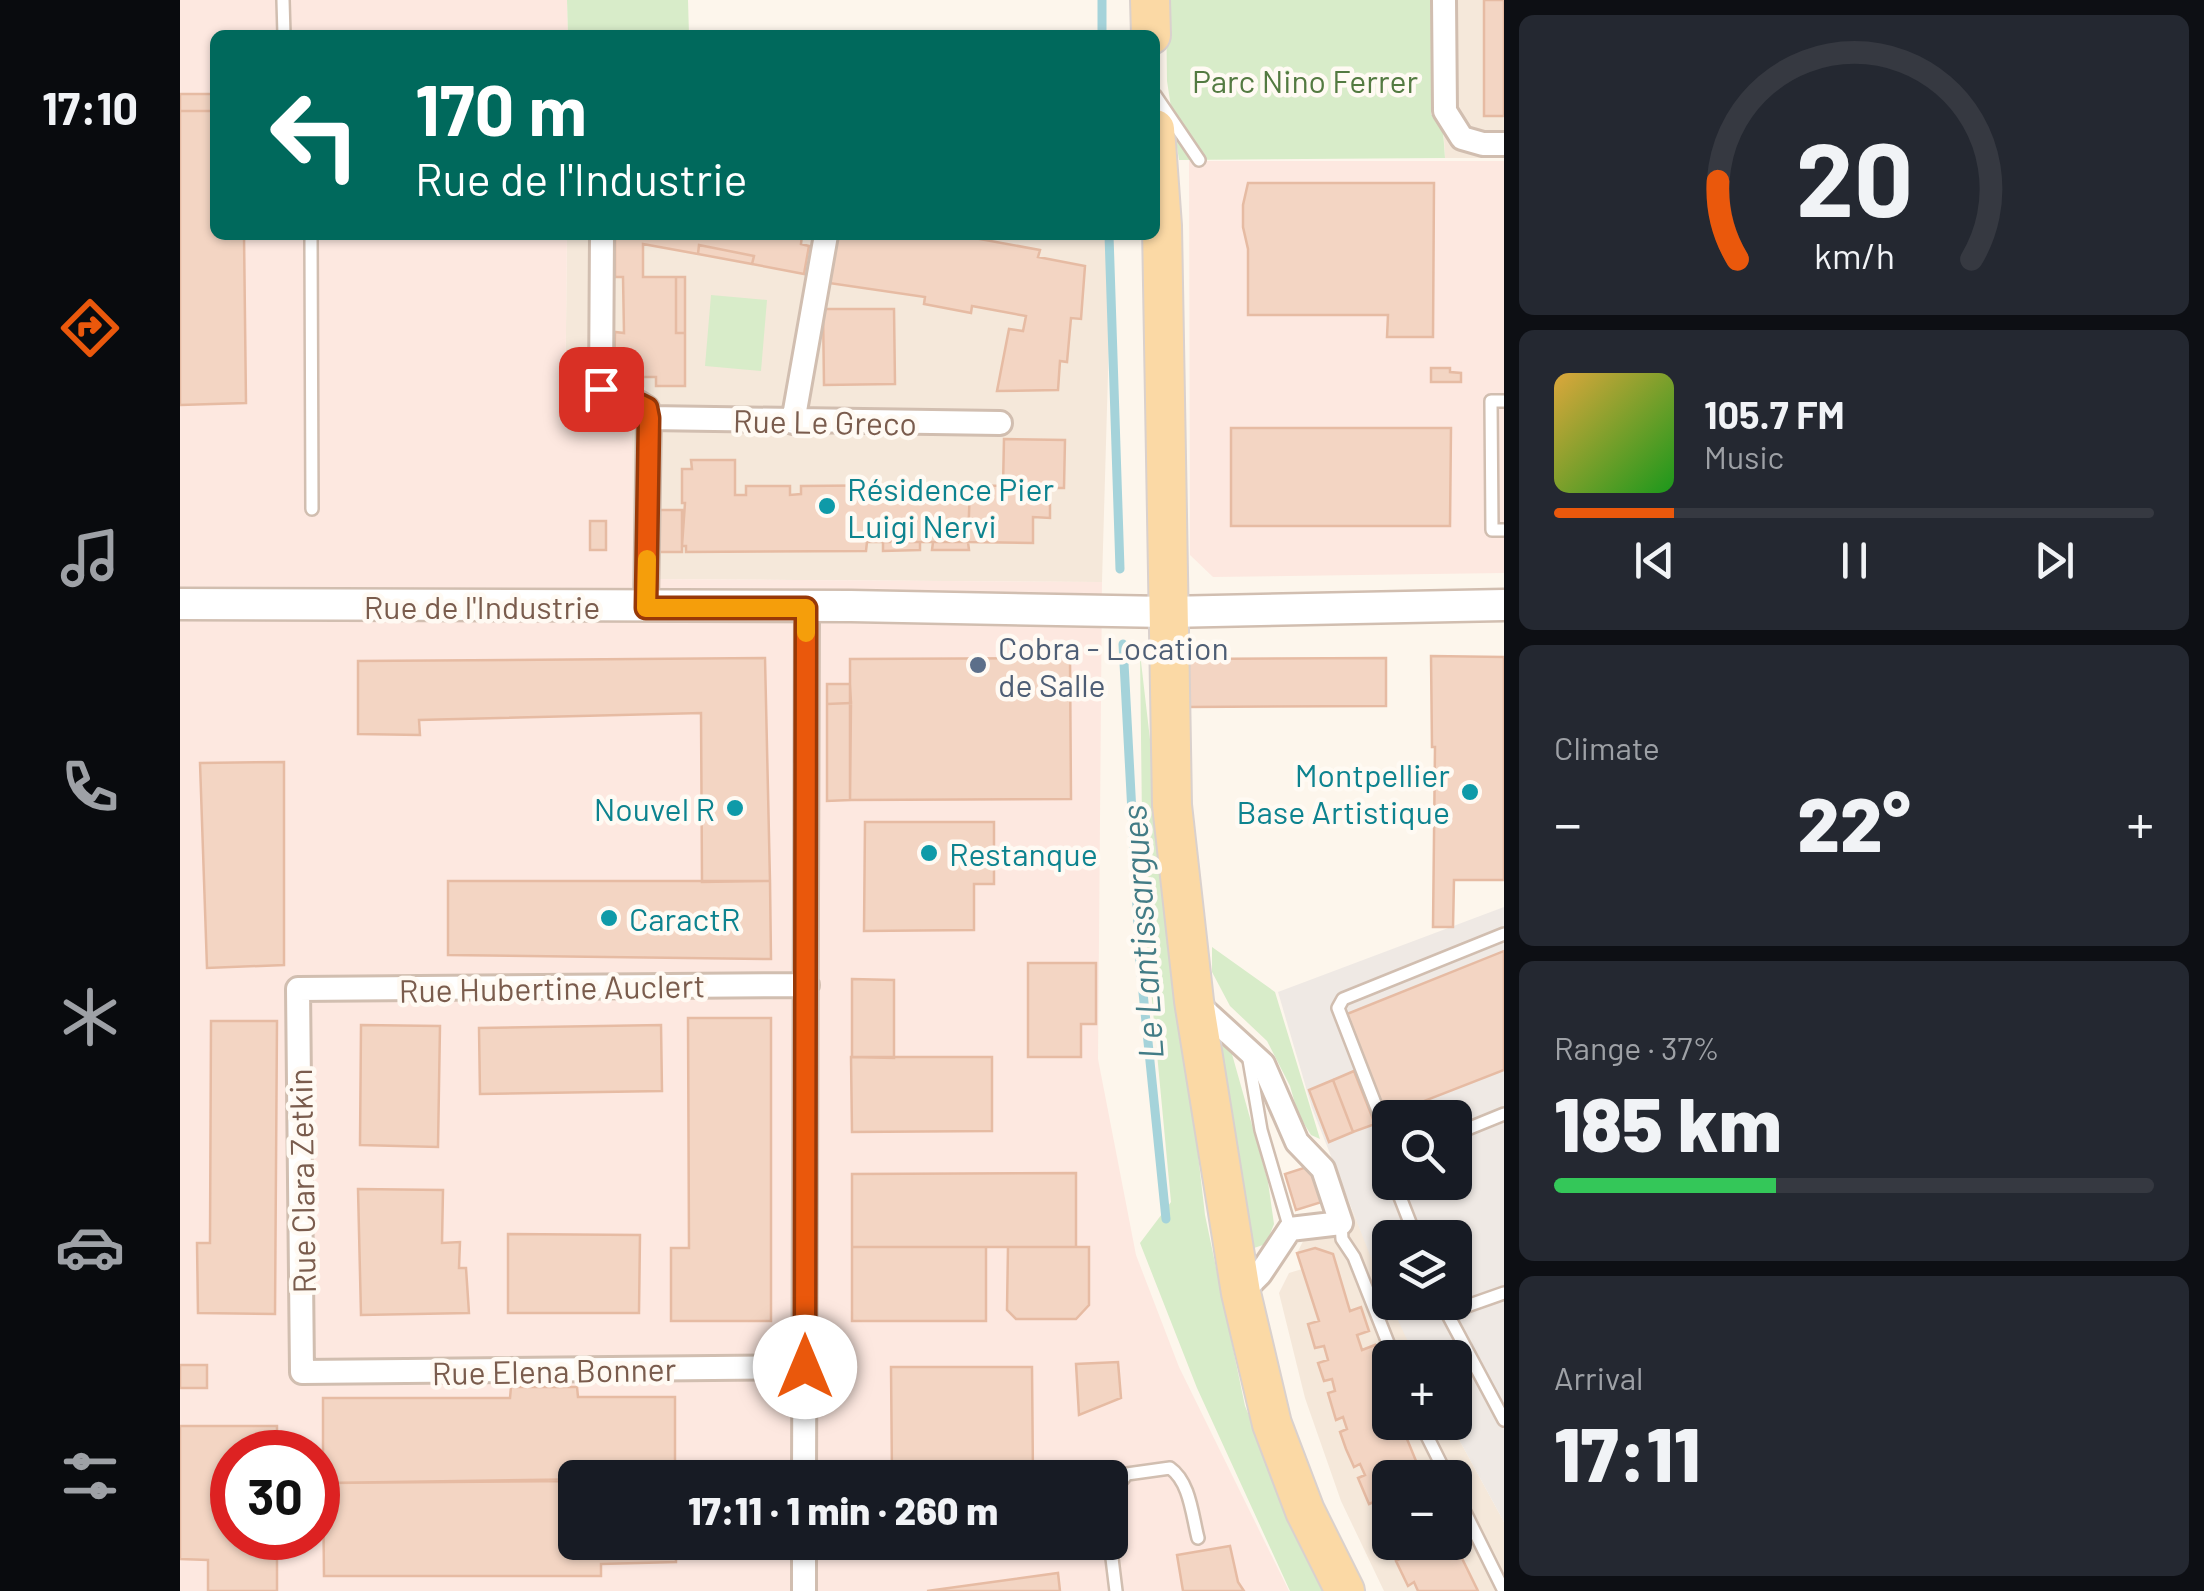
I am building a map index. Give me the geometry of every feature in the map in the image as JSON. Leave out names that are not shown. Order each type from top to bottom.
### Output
[{"type":"main road","points":[[1150,0],[1151,30]]},
{"type":"main road","points":[[1160,199],[1172,805],[1194,1001],[1241,1293],[1272,1424],[1305,1511],[1344,1591]]},
{"type":"street","points":[[1444,0],[1445,111],[1462,138],[1504,144]]},
{"type":"street","points":[[602,240],[601,389],[605,399],[647,408],[649,418],[646,608]]},
{"type":"street","points":[[793,422],[825,240]]},
{"type":"street","name":"Rue Le Greco","points":[[649,418],[1000,423]]},
{"type":"street","name":"Rue de l'Industrie","points":[[180,604],[1167,612],[1504,605]]},
{"type":"street","points":[[804,1460],[806,608]]},
{"type":"street","name":"Rue Hubertine Auclert","points":[[298,990],[807,985]]},
{"type":"street","name":"Rue Clara Zetkin","points":[[298,990],[302,1372]]},
{"type":"street","points":[[1194,1001],[1264,1064],[1297,1142],[1324,1169],[1341,1223],[1290,1229],[1260,1274],[1241,1293]]},
{"type":"street","name":"Rue Elena Bonner","points":[[302,1372],[805,1367]]},
{"type":"street","points":[[804,1560],[804,1591]]},
{"type":"lane","points":[[283,0],[284,30]]},
{"type":"lane","points":[[1160,103],[1199,160]]},
{"type":"lane","points":[[311,240],[312,509]]},
{"type":"lane","points":[[1504,401],[1491,401],[1492,530],[1504,530]]},
{"type":"lane","points":[[1374,1100],[1338,1008],[1342,999],[1504,934]]},
{"type":"lane","points":[[1247,1050],[1261,1130],[1290,1229]]},
{"type":"lane","points":[[1472,1127],[1504,1114]]},
{"type":"lane","points":[[1341,1223],[1342,1239],[1354,1257],[1387,1340]]},
{"type":"lane","points":[[1472,1301],[1504,1292]]},
{"type":"lane","points":[[1451,1320],[1504,1420]]},
{"type":"lane","points":[[1128,1474],[1170,1468],[1179,1474],[1198,1538]]},
{"type":"lane","points":[[1472,1526],[1504,1591]]},
{"type":"lane","points":[[1112,1560],[1116,1591]]},
{"type":"shaded area","points":[[180,0],[567,0],[568,30],[210,30],[210,240],[567,240],[565,424],[632,424],[633,579],[1102,582],[1098,1059],[1136,1255],[1179,1367],[1289,1591],[180,1591]]},
{"type":"shaded area","points":[[1437,0],[1504,0],[1504,158],[1445,158]]},
{"type":"shaded area","points":[[1189,161],[1504,161],[1504,573],[1213,577],[1190,555]]},
{"type":"shaded area","points":[[567,240],[1112,240],[1102,582],[632,579],[632,425],[565,425]]},
{"type":"shaded area","points":[[1504,907],[1504,1522],[1459,1440],[1472,1440],[1472,1340],[1407,1340],[1398,1320],[1472,1320],[1472,1220],[1372,1220],[1372,1260],[1312,1108],[1278,992]]},
{"type":"shaded area","points":[[1349,1203],[1372,1257],[1372,1320],[1399,1320],[1408,1340],[1372,1340],[1372,1440],[1459,1440],[1470,1460],[1372,1460],[1372,1560],[1472,1560],[1472,1463],[1504,1522],[1504,1591],[1384,1591],[1341,1501],[1305,1398],[1279,1293],[1289,1273],[1302,1269],[1297,1253],[1316,1216]]},
{"type":"green space","points":[[567,0],[688,0],[689,30],[568,30]]},
{"type":"green space","name":"Parc Nino Ferrer","points":[[1166,0],[1431,0],[1431,115],[1442,116],[1445,158],[1179,160],[1167,81]]},
{"type":"green space","points":[[711,295],[767,300],[761,371],[705,366]]},
{"type":"green space","points":[[1140,653],[1205,1215],[1245,1406],[1325,1591],[1290,1591],[1197,1388],[1140,1243],[1171,1202],[1143,905]]},
{"type":"green space","points":[[1212,947],[1275,992],[1320,1139],[1311,1135],[1298,1114],[1290,1086],[1267,1041],[1230,1006],[1212,972]]},
{"type":"green space","points":[[1219,1043],[1230,1047],[1268,1182],[1274,1224],[1266,1244],[1254,1248]]},
{"type":"building","points":[[1484,0],[1504,0],[1504,116],[1484,116]]},
{"type":"building","points":[[180,94],[210,94],[210,111],[180,111]]},
{"type":"building","points":[[180,111],[210,111],[210,240],[244,240],[246,403],[180,405]]},
{"type":"building","points":[[1248,183],[1434,183],[1433,337],[1387,337],[1388,315],[1248,315],[1243,205]]},
{"type":"building","points":[[615,240],[801,240],[801,244],[809,246],[804,274],[752,264],[754,256],[699,245],[698,254],[643,244],[643,277],[676,277],[676,333],[685,333],[685,386],[656,386],[656,377],[643,377],[643,386],[614,386],[615,332],[624,333],[623,277],[615,277]]},
{"type":"building","points":[[837,240],[985,240],[1040,250],[1038,257],[1085,266],[1081,319],[1071,318],[1067,362],[1060,361],[1058,390],[997,391],[1009,329],[1023,331],[1026,316],[972,306],[971,313],[924,304],[925,297],[829,283]]},
{"type":"building","points":[[699,245],[754,256],[752,264],[698,254]]},
{"type":"building","points":[[676,277],[685,277],[685,333],[676,333]]},
{"type":"building","points":[[823,309],[894,309],[895,384],[824,385]]},
{"type":"building","points":[[1431,368],[1450,368],[1450,372],[1461,373],[1461,382],[1431,382]]},
{"type":"building","points":[[1231,428],[1451,428],[1450,526],[1231,526]]},
{"type":"building","points":[[1004,439],[1065,440],[1064,488],[1050,488],[1050,518],[1033,517],[1033,543],[968,542],[970,485],[1003,486]]},
{"type":"building","name":"Résidence Pier Luigi Nervi","points":[[691,460],[735,460],[735,495],[746,495],[746,486],[790,486],[790,495],[801,494],[801,486],[914,485],[915,489],[929,489],[929,485],[970,485],[968,542],[867,542],[866,551],[686,552],[686,546],[682,546],[682,469],[692,469]]},
{"type":"building","points":[[654,510],[682,510],[682,552],[654,552]]},
{"type":"building","points":[[590,521],[606,521],[606,550],[590,550]]},
{"type":"building","points":[[883,542],[920,542],[920,550],[883,551]]},
{"type":"building","points":[[933,542],[968,542],[969,550],[932,550]]},
{"type":"building","name":"Montpellier Base Artistique","points":[[1431,656],[1504,657],[1504,880],[1454,880],[1453,927],[1433,927],[1435,747]]},
{"type":"building","name":"Nouvel R","points":[[765,658],[770,881],[702,882],[701,713],[419,720],[420,735],[358,734],[358,661]]},
{"type":"building","points":[[1070,658],[1071,799],[850,800],[850,659]]},
{"type":"building","points":[[1386,658],[1386,706],[1188,707],[1189,659]]},
{"type":"building","points":[[827,684],[850,684],[851,703],[827,704]]},
{"type":"building","points":[[851,703],[850,800],[827,801],[827,704]]},
{"type":"building","points":[[284,762],[284,965],[207,968],[200,763]]},
{"type":"building","name":"Restanque","points":[[865,822],[994,822],[994,884],[974,884],[974,930],[864,931]]},
{"type":"building","name":"CaractR","points":[[448,881],[770,881],[771,959],[448,955]]},
{"type":"building","points":[[1504,951],[1504,1070],[1427,1100],[1380,1100],[1347,1014]]},
{"type":"building","points":[[1028,963],[1096,963],[1096,1024],[1081,1024],[1081,1057],[1028,1057]]},
{"type":"building","points":[[852,979],[894,980],[894,1058],[852,1057]]},
{"type":"building","points":[[688,1018],[771,1018],[771,1321],[671,1321],[671,1248],[689,1248]]},
{"type":"building","points":[[211,1021],[277,1021],[275,1314],[198,1313],[197,1243],[210,1243]]},
{"type":"building","points":[[361,1025],[440,1026],[438,1147],[360,1145]]},
{"type":"building","points":[[661,1025],[662,1091],[480,1094],[479,1028]]},
{"type":"building","points":[[851,1057],[992,1057],[992,1131],[852,1132]]},
{"type":"building","points":[[1354,1071],[1372,1125],[1353,1132],[1333,1080]]},
{"type":"building","points":[[1333,1080],[1353,1132],[1329,1142],[1309,1090]]},
{"type":"building","points":[[1313,1165],[1325,1201],[1296,1210],[1285,1174]]},
{"type":"building","points":[[1076,1173],[1076,1247],[852,1247],[852,1174]]},
{"type":"building","points":[[358,1189],[443,1190],[442,1243],[460,1242],[459,1268],[466,1268],[469,1313],[361,1315]]},
{"type":"building","points":[[508,1234],[640,1235],[639,1313],[508,1313]]},
{"type":"building","points":[[852,1247],[986,1247],[986,1321],[852,1321]]},
{"type":"building","points":[[1008,1247],[1089,1247],[1089,1305],[1076,1319],[1016,1319],[1007,1310]]},
{"type":"building","points":[[1315,1248],[1333,1254],[1350,1311],[1361,1307],[1369,1331],[1357,1335],[1362,1350],[1372,1346],[1372,1440],[1407,1440],[1416,1460],[1372,1460],[1369,1504],[1358,1478],[1365,1475],[1360,1464],[1354,1467],[1340,1432],[1347,1429],[1343,1417],[1336,1420],[1328,1393],[1335,1391],[1332,1379],[1324,1381],[1318,1363],[1328,1360],[1324,1346],[1315,1348],[1308,1324],[1319,1321],[1297,1253]]},
{"type":"building","points":[[1118,1362],[1121,1398],[1079,1415],[1076,1364]]},
{"type":"building","points":[[180,1365],[207,1365],[207,1388],[180,1388]]},
{"type":"building","points":[[891,1367],[1032,1367],[1033,1460],[892,1460]]},
{"type":"building","points":[[511,1387],[577,1387],[578,1397],[675,1397],[675,1460],[558,1460],[558,1480],[340,1483],[340,1430],[323,1430],[323,1398],[510,1398]]},
{"type":"building","points":[[180,1426],[277,1426],[277,1430],[210,1430],[210,1560],[277,1560],[277,1591],[208,1591],[208,1560],[180,1559]]},
{"type":"building","points":[[558,1481],[558,1560],[676,1562],[601,1564],[601,1576],[324,1576],[324,1560],[340,1560],[340,1483]]},
{"type":"building","points":[[1230,1546],[1238,1582],[1244,1591],[1183,1591],[1177,1555]]},
{"type":"building","points":[[1463,1560],[1478,1591],[1418,1591],[1414,1582],[1408,1586],[1396,1561]]},
{"type":"building","points":[[1058,1573],[1060,1591],[927,1591]]},
{"type":"waterway","name":"Le Lantissargues","points":[[1102,0],[1102,30]]},
{"type":"waterway","name":"Le Lantissargues","points":[[1109,240],[1120,569]]},
{"type":"waterway","name":"Le Lantissargues","points":[[1123,644],[1140,963],[1166,1219]]},
{"type":"slow traffic","points":[[647,559],[646,608],[806,608],[806,633]]},
{"type":"place","name":"Résidence Pier Luigi Nervi","points":[[827,506]]},
{"type":"place","name":"Cobra - Location de Salle","points":[[978,665]]},
{"type":"place","name":"Montpellier Base Artistique","points":[[1470,792]]},
{"type":"place","name":"Nouvel R","points":[[735,808]]},
{"type":"place","name":"Restanque","points":[[929,853]]},
{"type":"place","name":"CaractR","points":[[609,918]]},
{"type":"route","points":[[601,389],[605,399],[647,408],[646,608],[806,608],[805,1367]]}]
